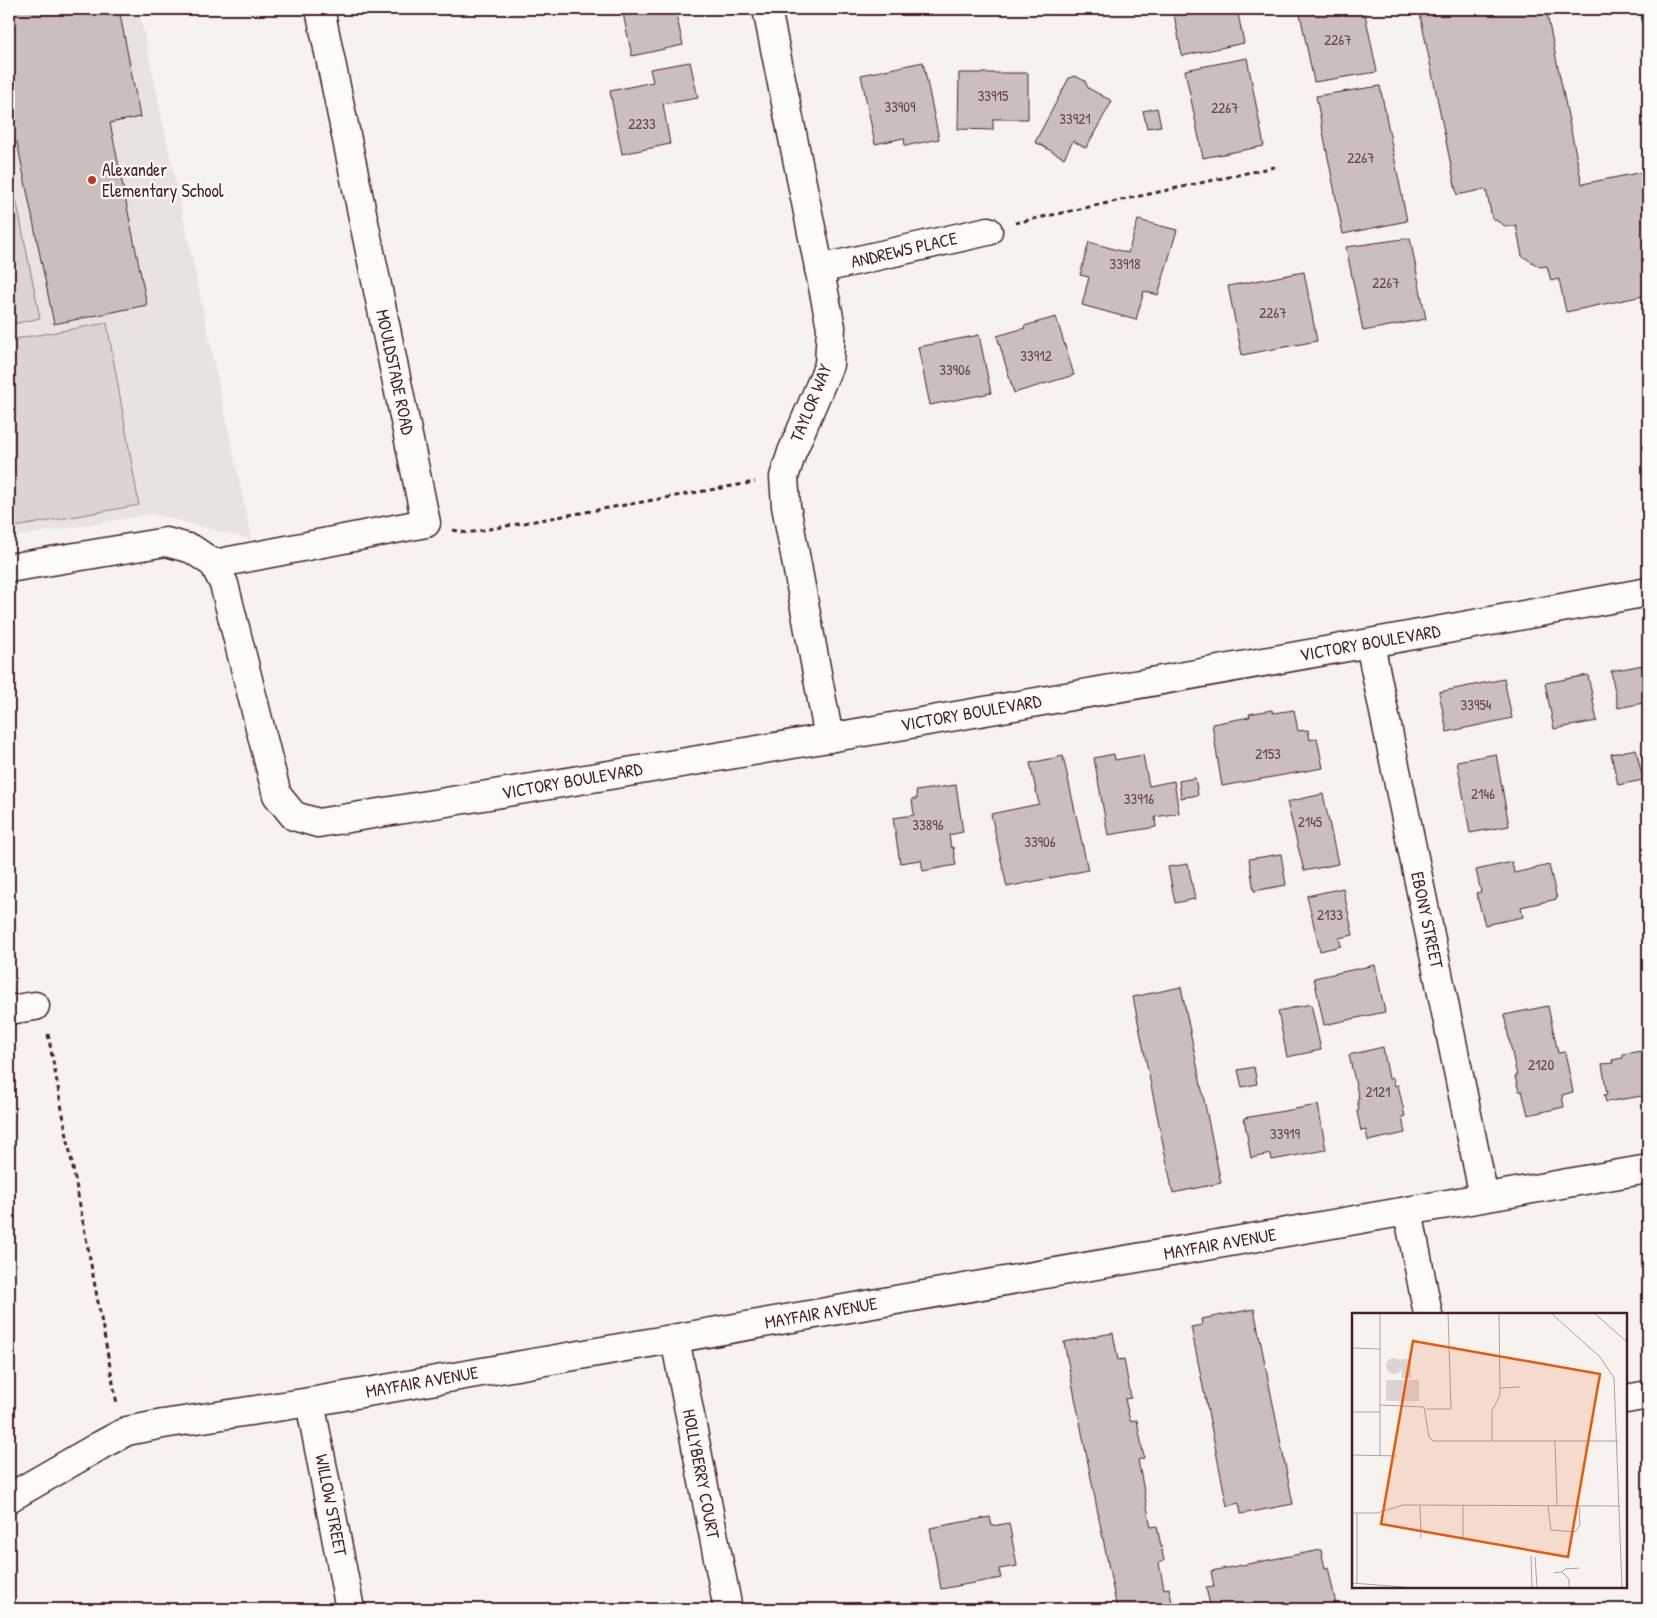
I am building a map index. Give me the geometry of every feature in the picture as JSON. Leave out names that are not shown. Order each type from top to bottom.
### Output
[{"type":"street","name":"MOULDSTADE ROAD","points":[[320,9],[426,523]]},
{"type":"street","name":"TAYLOR WAY","points":[[766,9],[831,327],[829,365],[792,452],[784,477],[786,506],[829,738]]},
{"type":"street","name":"ANDREWS PLACE","points":[[819,268],[988,231]]},
{"type":"street","points":[[9,568],[166,542],[192,549],[214,564],[426,523]]},
{"type":"street","name":"VICTORY BOULEVARD","points":[[214,564],[224,584],[277,795],[288,825],[318,823],[829,738],[1370,644],[1648,592]]},
{"type":"street","name":"EBONY STREET","points":[[1370,644],[1484,1197]]},
{"type":"street","name":"MAYFAIR AVENUE","points":[[9,1498],[127,1432],[163,1424],[310,1402],[1648,1169]]},
{"type":"street","points":[[1408,1211],[1428,1313]]},
{"type":"street","name":"HOLLYBERRY COURT","points":[[675,1339],[728,1609]]},
{"type":"street","points":[[1627,1398],[1648,1395]]},
{"type":"street","name":"WILLOW STREET","points":[[310,1402],[350,1609]]},
{"type":"path","points":[[988,231],[1044,216],[1279,166]]},
{"type":"path","points":[[426,523],[467,533],[784,477]]},
{"type":"path","points":[[22,1008],[47,1031],[119,1412],[127,1432]]},
{"type":"shaded area","name":"Alexander Elementary School","points":[[9,9],[139,9],[252,540],[152,514],[9,538]]},
{"type":"shaded area","points":[[9,164],[40,318],[9,325]]},
{"type":"shaded area","points":[[107,323],[139,505],[9,528],[9,340]]},
{"type":"building","points":[[9,9],[119,9],[140,117],[110,123],[147,305],[54,324],[17,142],[9,144]]},
{"type":"building","points":[[622,9],[675,9],[683,45],[632,56]]},
{"type":"building","points":[[1173,9],[1237,9],[1244,43],[1182,56]]},
{"type":"building","points":[[1299,9],[1364,9],[1377,72],[1314,82]]},
{"type":"building","points":[[1419,9],[1546,9],[1582,184],[1648,171],[1648,295],[1566,312],[1559,279],[1551,281],[1547,266],[1540,267],[1522,256],[1516,225],[1507,227],[1492,218],[1486,189],[1457,195]]},
{"type":"building","points":[[1247,58],[1264,146],[1203,158],[1185,70]]},
{"type":"building","points":[[690,62],[698,98],[663,104],[670,144],[622,154],[610,91],[653,82],[650,69]]},
{"type":"building","points":[[923,62],[939,139],[905,146],[904,138],[875,144],[861,75]]},
{"type":"building","points":[[959,73],[1028,73],[1028,119],[993,119],[993,130],[958,129]]},
{"type":"building","points":[[1075,76],[1085,81],[1088,88],[1112,101],[1086,148],[1073,141],[1064,158],[1035,142],[1069,78]]},
{"type":"building","points":[[1380,86],[1407,221],[1343,234],[1316,96]]},
{"type":"building","points":[[1157,108],[1161,126],[1147,128],[1143,111]]},
{"type":"building","points":[[1138,220],[1177,230],[1158,295],[1144,291],[1136,320],[1082,305],[1089,277],[1080,275],[1089,242],[1128,253]]},
{"type":"building","points":[[1410,238],[1426,319],[1363,331],[1346,247]]},
{"type":"building","points":[[1304,272],[1317,341],[1242,355],[1228,286]]},
{"type":"building","points":[[1056,317],[1074,375],[1014,393],[997,336]]},
{"type":"building","points":[[979,335],[991,393],[930,405],[918,347]]},
{"type":"building","points":[[1643,665],[1643,667],[1648,666],[1648,702],[1618,708],[1611,671]]},
{"type":"building","points":[[1588,675],[1597,721],[1554,729],[1545,683]]},
{"type":"building","points":[[1504,679],[1512,718],[1447,732],[1439,692]]},
{"type":"building","points":[[1272,710],[1273,713],[1294,710],[1298,731],[1308,730],[1310,740],[1317,738],[1323,768],[1222,786],[1212,724],[1250,717],[1249,714]]},
{"type":"building","points":[[1636,749],[1643,780],[1618,785],[1611,754]]},
{"type":"building","points":[[1114,754],[1115,760],[1143,755],[1149,786],[1174,781],[1179,813],[1155,817],[1156,827],[1108,835],[1094,758]]},
{"type":"building","points":[[1496,754],[1509,826],[1470,833],[1457,761]]},
{"type":"building","points":[[1063,756],[1088,870],[1007,887],[991,814],[1039,804],[1030,763]]},
{"type":"building","points":[[1195,778],[1198,795],[1181,798],[1179,781]]},
{"type":"building","points":[[956,785],[963,832],[949,835],[956,865],[923,871],[921,860],[900,863],[893,818],[914,815],[912,799],[917,799],[916,791]]},
{"type":"building","points":[[1323,794],[1338,864],[1304,871],[1287,802]]},
{"type":"building","points":[[1281,854],[1286,885],[1254,891],[1249,859]]},
{"type":"building","points":[[1512,862],[1514,873],[1549,865],[1557,899],[1521,907],[1523,917],[1485,925],[1476,893],[1481,892],[1476,870]]},
{"type":"building","points":[[1188,864],[1195,899],[1175,903],[1168,867]]},
{"type":"building","points":[[1343,888],[1353,935],[1339,938],[1341,946],[1320,951],[1307,896]]},
{"type":"building","points":[[1375,965],[1385,1012],[1324,1025],[1314,978]]},
{"type":"building","points":[[1181,987],[1221,1183],[1173,1193],[1133,997]]},
{"type":"building","points":[[1311,1004],[1321,1050],[1287,1057],[1278,1011]]},
{"type":"building","points":[[1548,1006],[1558,1053],[1565,1052],[1573,1092],[1562,1095],[1564,1107],[1528,1115],[1522,1091],[1519,1091],[1515,1077],[1517,1076],[1504,1015]]},
{"type":"building","points":[[1383,1047],[1389,1079],[1393,1078],[1395,1086],[1398,1085],[1405,1116],[1402,1117],[1405,1133],[1368,1141],[1366,1130],[1361,1131],[1357,1111],[1359,1110],[1357,1099],[1359,1099],[1349,1055]]},
{"type":"building","points":[[1648,1050],[1648,1095],[1606,1102],[1604,1095],[1607,1094],[1602,1064],[1613,1063],[1612,1060],[1623,1058],[1623,1054]]},
{"type":"building","points":[[1254,1067],[1257,1084],[1242,1087],[1238,1070]]},
{"type":"building","points":[[1318,1105],[1326,1150],[1272,1160],[1271,1154],[1251,1158],[1244,1118]]},
{"type":"building","points":[[1254,1309],[1293,1504],[1241,1514],[1239,1503],[1227,1506],[1191,1327],[1202,1325],[1201,1319]]},
{"type":"building","points":[[1113,1333],[1118,1360],[1124,1359],[1131,1398],[1125,1399],[1130,1421],[1137,1420],[1144,1458],[1138,1460],[1151,1527],[1157,1526],[1164,1561],[1159,1563],[1164,1589],[1169,1588],[1173,1606],[1167,1607],[1168,1609],[1117,1609],[1064,1342]]},
{"type":"building","points":[[990,1517],[992,1526],[1009,1523],[1017,1566],[999,1569],[1001,1578],[941,1589],[930,1528]]},
{"type":"building","points":[[1321,1550],[1325,1568],[1328,1567],[1337,1609],[1211,1609],[1206,1588],[1214,1587],[1211,1571]]},
{"type":"place","name":"Alexander Elementary School","points":[[92,180]]}]
